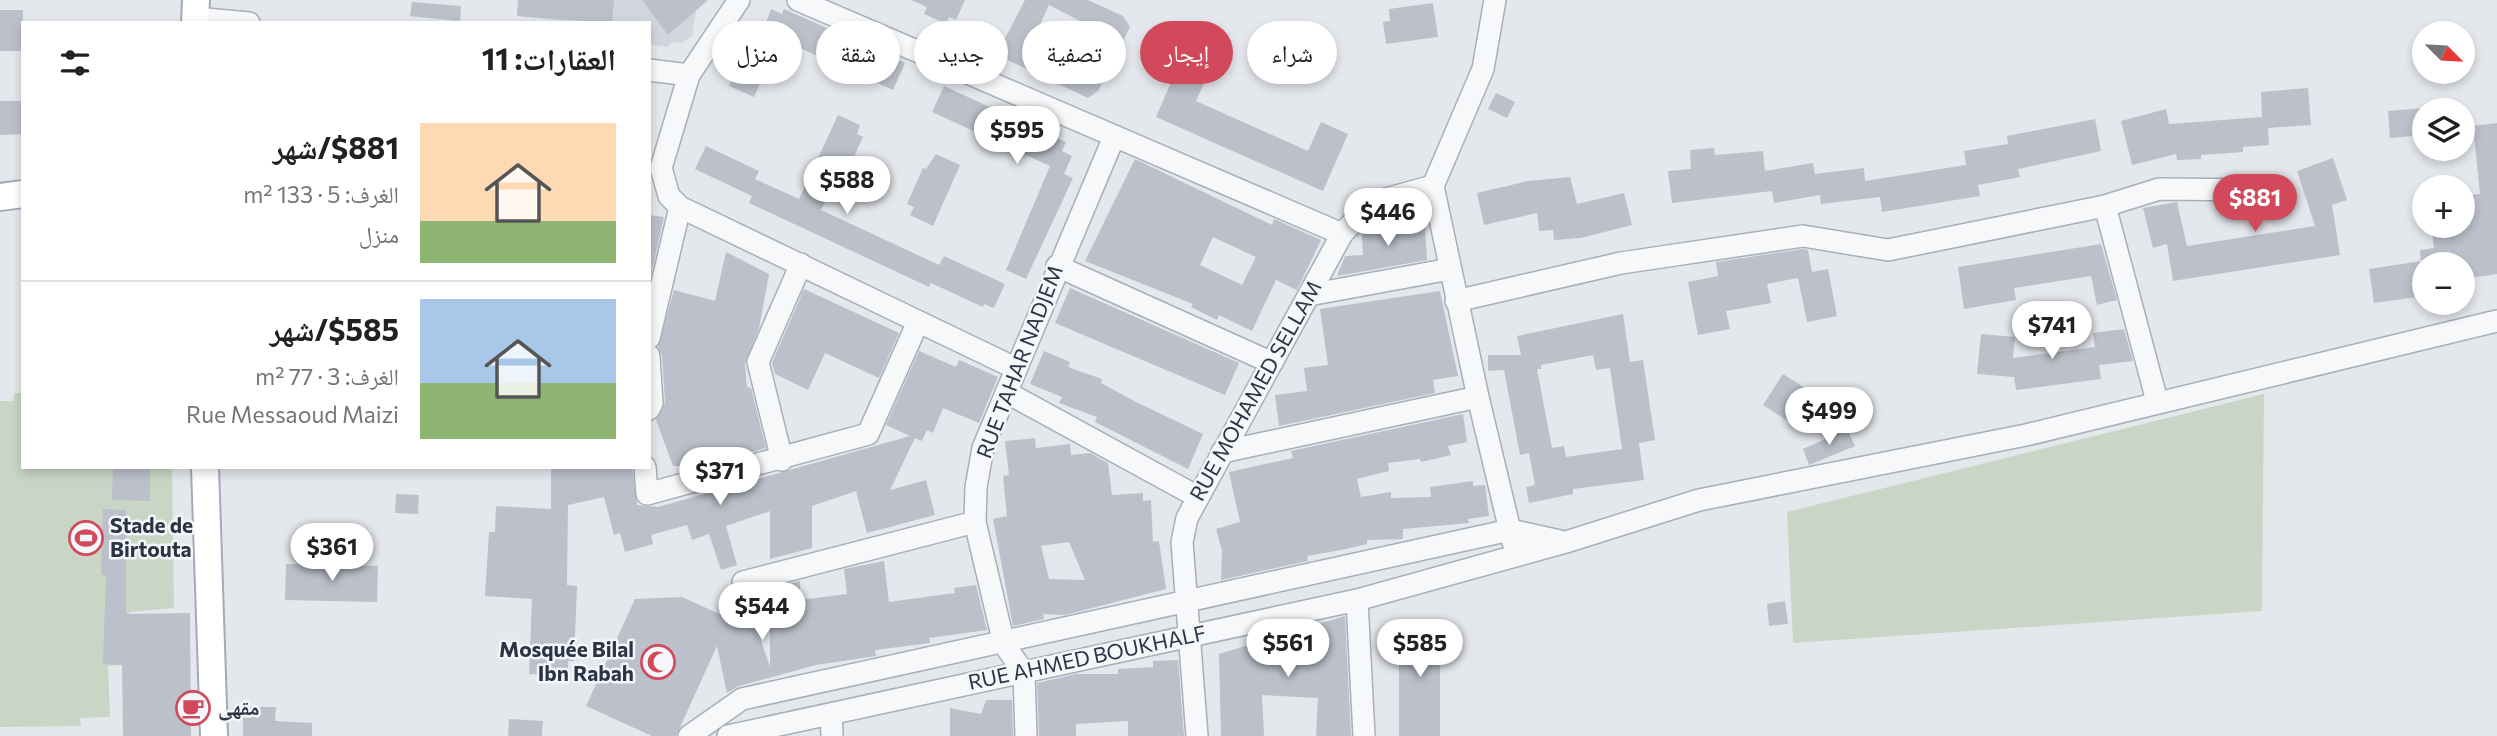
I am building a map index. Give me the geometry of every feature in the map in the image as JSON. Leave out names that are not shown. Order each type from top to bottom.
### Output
[{"type":"main road","points":[[0,197],[21,194]]},
{"type":"main road","points":[[205,469],[214,736]]},
{"type":"street","points":[[739,0],[689,75],[661,168],[668,195],[680,208],[1015,368]]},
{"type":"street","points":[[798,0],[1342,234]]},
{"type":"street","points":[[1495,0],[1483,69],[1433,186],[1456,301],[1517,555]]},
{"type":"street","points":[[196,14],[237,21]]},
{"type":"street","points":[[651,70],[689,75]]},
{"type":"street","name":"RUE TAHAR NADJEM","points":[[1024,673],[1004,644],[975,522],[976,488],[983,448],[1057,266],[1114,137]]},
{"type":"street","name":"RUE MOHAMED SELLAM","points":[[1197,736],[1182,541],[1186,518],[1342,234],[1371,203],[1433,186]]},
{"type":"street","points":[[1456,301],[1621,263],[1803,236],[1888,250],[2105,206],[2159,189],[2263,190]]},
{"type":"street","points":[[2105,206],[2157,401]]},
{"type":"street","points":[[651,330],[680,208]]},
{"type":"street","points":[[782,460],[758,362],[801,264]]},
{"type":"street","points":[[1057,266],[1272,363]]},
{"type":"street","points":[[1309,295],[1450,270]]},
{"type":"street","name":"RUE AHMED BOUKHALF","points":[[728,736],[1357,600],[1566,542],[1699,500],[2026,435],[2157,401],[2497,321]]},
{"type":"street","points":[[645,469],[647,494],[782,460],[868,434],[918,322]]},
{"type":"street","points":[[651,387],[651,405]]},
{"type":"street","points":[[1006,392],[1196,496]]},
{"type":"street","points":[[1222,452],[1478,397]]},
{"type":"street","points":[[743,582],[975,522]]},
{"type":"street","points":[[689,736],[742,699],[1004,644],[1510,530],[1566,542]]},
{"type":"street","points":[[1357,600],[1364,736]]},
{"type":"street","points":[[1024,673],[1026,736]]},
{"type":"street","points":[[831,713],[832,736]]},
{"type":"shaded area","points":[[518,0],[698,0],[692,36],[682,43],[672,42],[668,47],[651,44],[651,21],[563,21],[517,16]]},
{"type":"green space","name":"Stade de Birtouta","points":[[14,393],[21,393],[21,469],[172,469],[174,608],[129,612],[132,653],[121,653],[120,665],[108,666],[110,717],[80,718],[81,726],[0,727],[0,401],[14,401]]},
{"type":"green space","points":[[2264,394],[2262,611],[1793,643],[1787,512]]},
{"type":"building","points":[[518,0],[614,0],[612,21],[517,16]]},
{"type":"building","points":[[642,0],[708,0],[668,35]]},
{"type":"building","points":[[911,0],[965,0],[956,20],[949,17],[947,21],[939,21],[924,14],[927,7]]},
{"type":"building","points":[[1025,0],[1088,0],[1123,16],[1130,27],[1126,35],[1126,21],[1080,21],[1049,5],[1042,21],[1022,21],[1022,67],[1008,60],[1008,33]]},
{"type":"building","points":[[412,2],[461,6],[460,21],[410,16]]},
{"type":"building","points":[[1433,3],[1438,37],[1386,44],[1383,22],[1390,21],[1389,9]]},
{"type":"building","points":[[771,9],[782,14],[784,9],[816,23],[816,55],[802,49],[802,21],[766,21]]},
{"type":"building","points":[[0,10],[23,10],[21,51],[0,51]]},
{"type":"building","points":[[900,61],[905,63],[900,74]]},
{"type":"building","points":[[730,84],[760,84],[754,97],[729,86]]},
{"type":"building","points":[[880,84],[896,84],[893,90]]},
{"type":"building","points":[[1058,84],[1102,84],[1098,91],[1088,98]]},
{"type":"building","points":[[1170,84],[1204,84],[1196,101],[1308,151],[1321,122],[1348,134],[1323,191],[1156,117]]},
{"type":"building","points":[[944,86],[1066,142],[1062,151],[1072,156],[1064,174],[1073,178],[1026,279],[1006,270],[1050,166],[932,112]]},
{"type":"building","points":[[2308,88],[2311,125],[2268,128],[2269,145],[2243,147],[2243,152],[2201,155],[2201,159],[2177,160],[2176,154],[2132,165],[2121,121],[2166,109],[2169,124],[2262,117],[2261,92]]},
{"type":"building","points":[[1496,93],[1515,102],[1507,118],[1488,109]]},
{"type":"building","points":[[0,101],[21,101],[21,134],[0,135]]},
{"type":"building","points":[[2412,109],[2412,136],[2390,138],[2388,111]]},
{"type":"building","points":[[838,115],[860,125],[857,134],[863,137],[847,172],[845,171],[840,181],[837,179],[821,210],[939,265],[944,256],[1005,284],[994,308],[984,304],[983,307],[931,283],[929,287],[749,203],[752,196],[695,169],[706,146],[759,171],[755,179],[799,199]]},
{"type":"building","points":[[2095,119],[2101,151],[2018,169],[2020,177],[1978,185],[1980,196],[1882,212],[1880,197],[1821,204],[1820,195],[1774,203],[1772,191],[1672,203],[1668,171],[1691,169],[1690,150],[1714,148],[1715,155],[1763,151],[1765,171],[1813,163],[1815,174],[1864,168],[1865,181],[1966,165],[1964,151],[2008,144],[2007,136]]},
{"type":"building","points":[[2497,123],[2497,274],[2475,277],[2475,252],[2420,250],[2434,248],[2433,238],[2475,238],[2475,195],[2480,194],[2475,126]]},
{"type":"building","points":[[936,154],[960,165],[933,226],[910,215],[914,207],[907,204],[923,168],[926,169]]},
{"type":"building","points":[[2333,158],[2347,200],[2332,205],[2340,255],[2173,281],[2167,244],[2153,248],[2143,208],[2177,202],[2187,246],[2315,226],[2297,171]]},
{"type":"building","points":[[1135,159],[1272,225],[1274,219],[1321,240],[1297,290],[1276,280],[1252,331],[1219,315],[1217,320],[1191,307],[1193,304],[1085,261]],"holes":[[[1213,237],[1256,257],[1242,285],[1200,265]]]},
{"type":"building","points":[[1570,177],[1577,204],[1624,193],[1632,225],[1581,238],[1554,240],[1553,230],[1539,231],[1537,213],[1484,225],[1477,193],[1528,181]]},
{"type":"building","points":[[651,215],[664,217],[651,275]]},
{"type":"building","points":[[1395,215],[1395,227],[1425,226],[1427,260],[1337,276],[1345,256],[1363,255],[1362,234],[1377,233],[1376,217]]},
{"type":"building","points":[[2101,244],[2117,300],[2097,305],[2091,276],[2014,288],[2016,300],[1964,309],[1958,267]]},
{"type":"building","points":[[1808,250],[1812,272],[1828,269],[1837,316],[1807,322],[1798,278],[1767,284],[1771,303],[1726,311],[1730,329],[1698,335],[1688,282],[1718,276],[1716,262]]},
{"type":"building","points":[[726,252],[769,274],[759,328],[745,364],[747,387],[751,388],[766,448],[686,470],[682,466],[673,466],[656,420],[665,402],[662,355],[658,347],[674,290],[715,301]]},
{"type":"building","points":[[2412,262],[2412,298],[2374,303],[2369,269]]},
{"type":"building","points":[[1070,288],[1239,363],[1225,395],[1055,323]]},
{"type":"building","points":[[804,289],[899,333],[879,378],[825,353],[808,390],[775,374],[772,363]]},
{"type":"building","points":[[1440,291],[1458,376],[1433,380],[1435,393],[1279,426],[1275,395],[1307,391],[1304,368],[1328,365],[1320,309]]},
{"type":"building","points":[[1623,314],[1630,362],[1643,360],[1655,440],[1639,443],[1644,480],[1573,489],[1573,494],[1529,503],[1526,487],[1535,485],[1529,453],[1520,455],[1504,370],[1488,371],[1488,355],[1521,355],[1517,336]],"holes":[[[1593,355],[1596,370],[1610,368],[1622,449],[1566,457],[1564,446],[1552,448],[1537,369],[1541,369],[1541,365]]]},
{"type":"building","points":[[2124,329],[2133,361],[2099,365],[2101,379],[2016,390],[2014,377],[1977,374],[1981,334],[2015,337],[2013,358],[2095,347],[2093,333]]},
{"type":"building","points":[[919,351],[956,367],[959,360],[998,377],[979,423],[943,408],[933,433],[927,430],[922,441],[915,438],[890,490],[926,480],[935,515],[867,533],[856,491],[812,506],[812,548],[770,559],[770,511],[726,526],[737,565],[721,570],[709,534],[692,540],[687,525],[651,535],[653,544],[625,552],[620,533],[614,535],[604,497],[568,505],[567,585],[577,586],[574,661],[568,661],[568,676],[529,674],[532,599],[485,596],[489,532],[495,532],[496,506],[551,509],[551,469],[632,469],[637,505],[658,507],[910,436],[886,425]]},
{"type":"building","points":[[1044,351],[1070,362],[1068,367],[1102,379],[1101,383],[1203,434],[1188,469],[1095,422],[1097,417],[1059,403],[1062,397],[1030,384]]},
{"type":"building","points":[[1783,374],[1808,390],[1788,421],[1763,405]]},
{"type":"building","points":[[1463,414],[1467,442],[1448,446],[1451,455],[1421,462],[1420,459],[1388,463],[1389,471],[1357,479],[1361,497],[1391,492],[1391,498],[1431,497],[1430,487],[1473,481],[1473,486],[1485,485],[1489,516],[1468,519],[1469,523],[1403,529],[1403,539],[1367,540],[1367,544],[1307,556],[1308,561],[1221,580],[1222,551],[1216,529],[1240,522],[1229,472],[1293,458],[1291,451]]},
{"type":"building","points":[[1847,429],[1855,446],[1809,465],[1803,449]]},
{"type":"building","points":[[1035,438],[1036,448],[1070,444],[1071,455],[1090,453],[1108,463],[1112,495],[1143,493],[1143,501],[1151,500],[1153,542],[1159,541],[1166,589],[1065,615],[1043,614],[1044,619],[1013,626],[993,519],[1007,516],[1003,476],[1009,475],[1005,441]],"holes":[[[1069,542],[1085,580],[1049,579],[1041,546]]]},
{"type":"building","points":[[113,469],[150,469],[150,501],[112,500]]},
{"type":"building","points":[[396,494],[419,495],[418,514],[395,513]]},
{"type":"building","points":[[103,509],[126,510],[126,614],[190,613],[191,736],[123,736],[122,665],[103,664],[106,575],[101,575]]},
{"type":"building","points":[[884,561],[889,602],[955,593],[954,588],[976,585],[987,630],[929,638],[930,643],[875,650],[876,656],[816,665],[739,686],[727,693],[717,646],[676,736],[652,736],[586,706],[635,599],[682,597],[737,622],[736,593],[746,595],[770,667],[770,589],[800,581],[800,600],[847,594],[844,569]]},
{"type":"building","points":[[286,564],[378,566],[377,602],[285,600]]},
{"type":"building","points":[[1785,601],[1788,624],[1769,626],[1767,604]]},
{"type":"building","points":[[1345,616],[1351,736],[1316,736],[1318,698],[1262,695],[1264,736],[1221,736],[1219,654]]},
{"type":"building","points":[[1412,620],[1440,620],[1440,736],[1399,736],[1399,627],[1412,627]]},
{"type":"building","points":[[1178,660],[1184,736],[1128,736],[1128,721],[1076,724],[1076,736],[1039,736],[1037,683],[1076,674],[1118,674],[1118,669],[1153,667],[1153,661]]},
{"type":"building","points":[[986,700],[1012,700],[1013,736],[950,736],[950,708],[981,714]]},
{"type":"building","points":[[243,707],[276,707],[275,721],[312,723],[312,736],[243,736]]},
{"type":"building","points":[[509,719],[543,721],[542,736],[508,736]]},
{"type":"place","name":"Stade de Birtouta","points":[[86,538]]},
{"type":"place","name":"Mosquée Bilal Ibn Rabah","points":[[658,662]]},
{"type":"place","name":"مقهى","points":[[193,708]]}]
